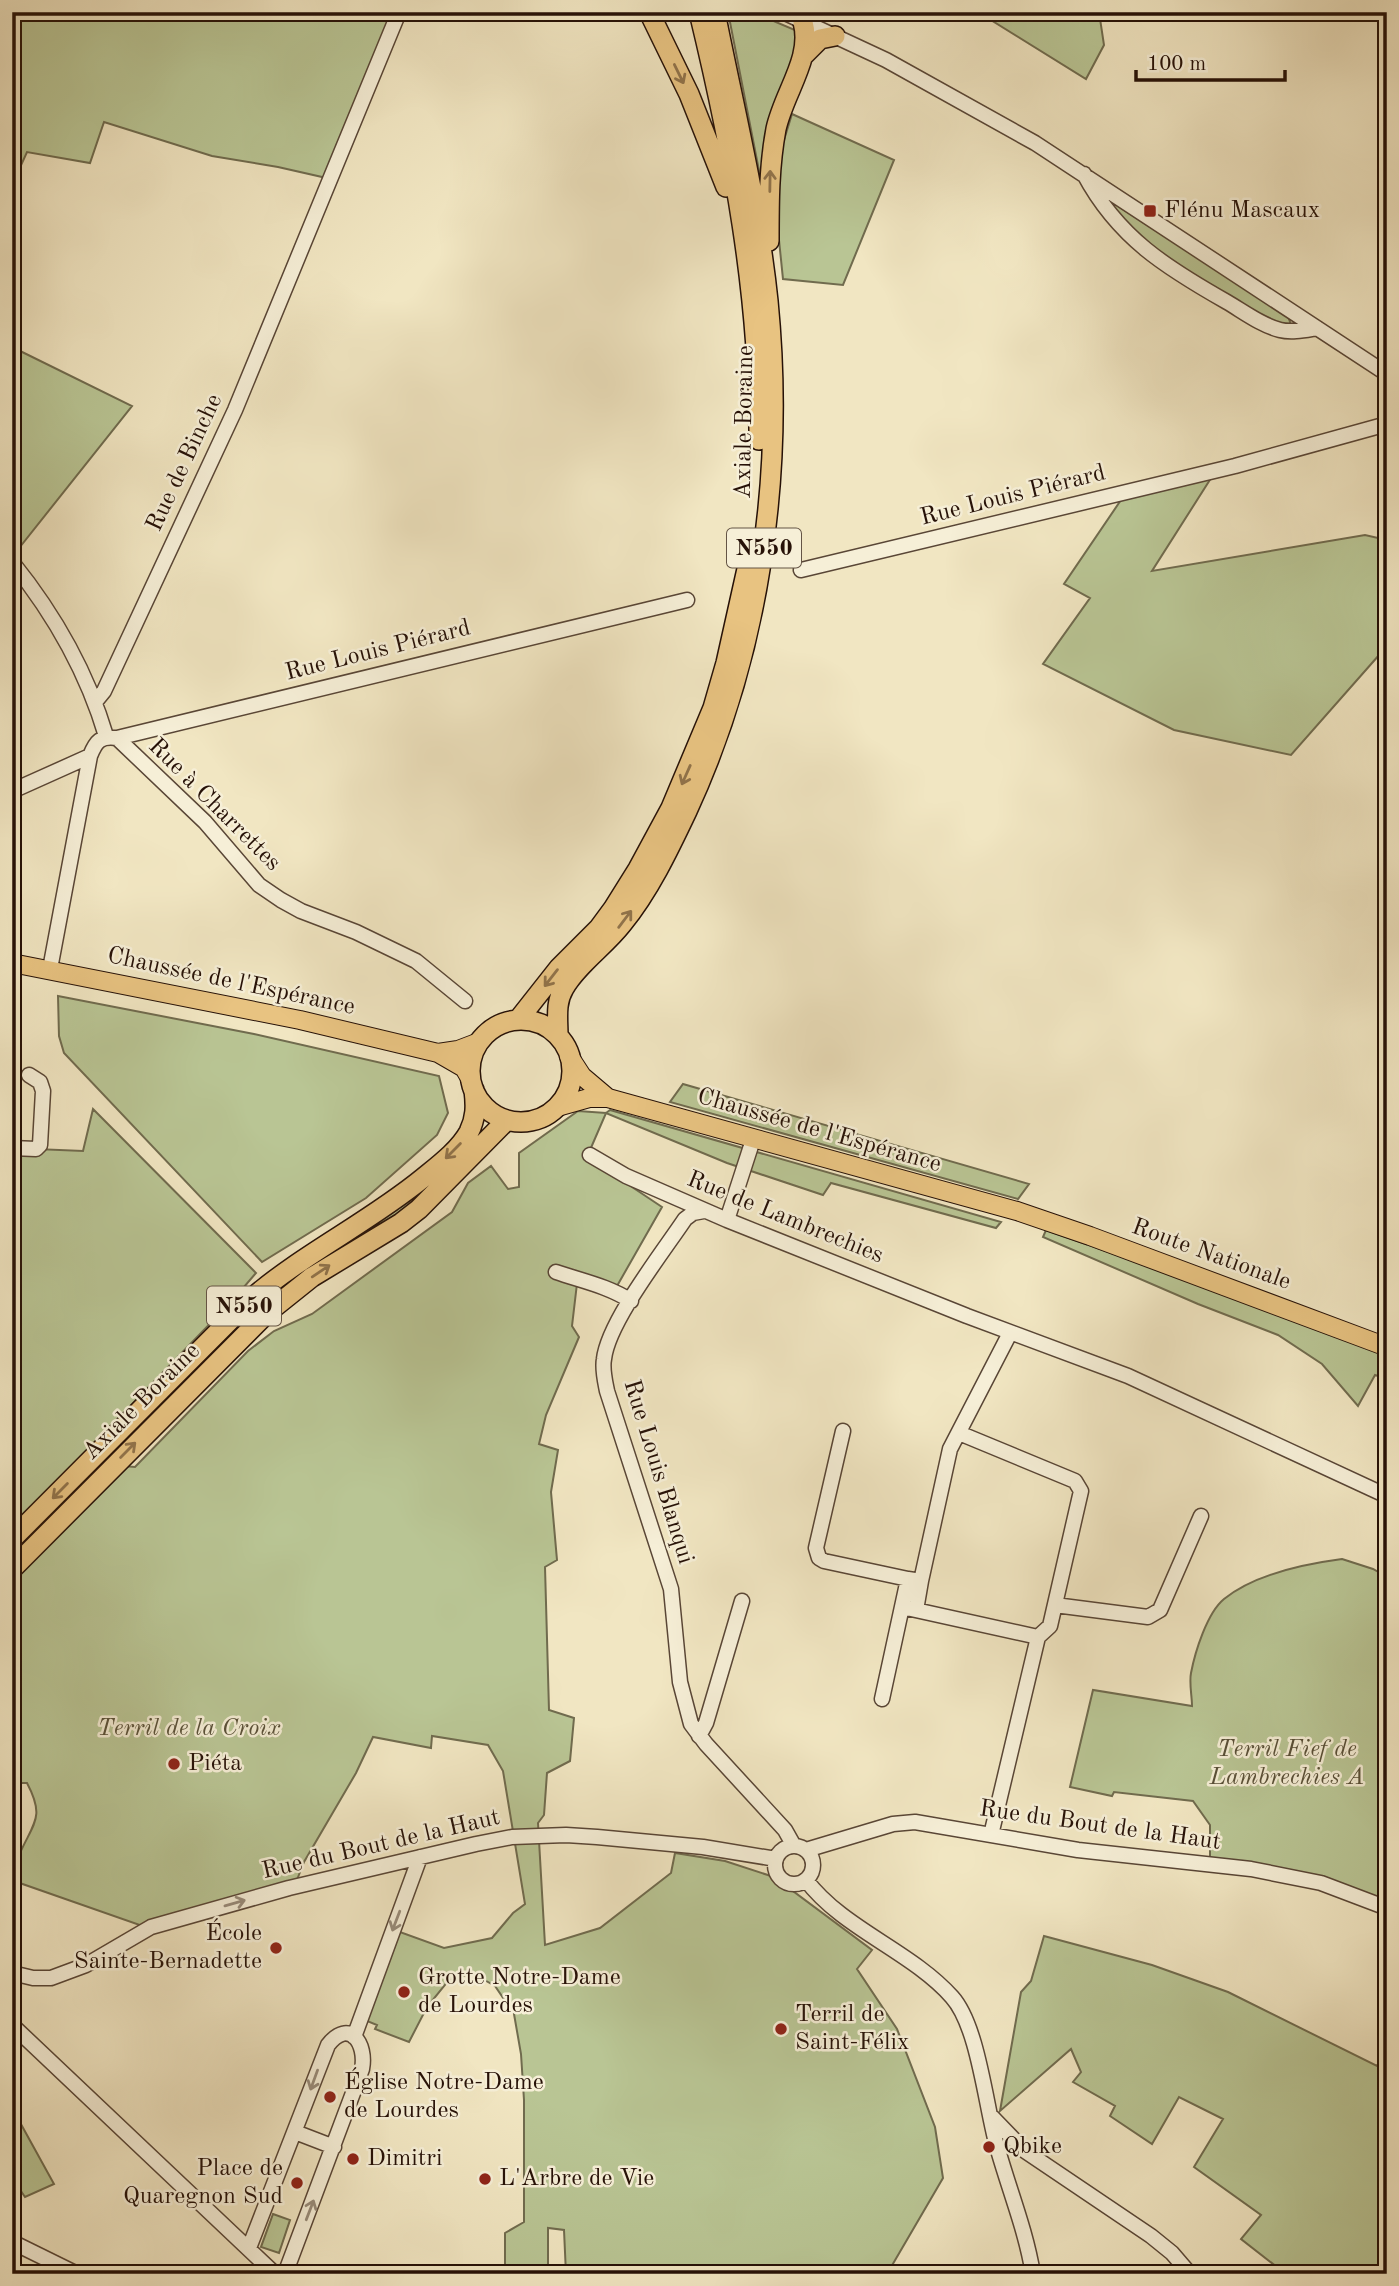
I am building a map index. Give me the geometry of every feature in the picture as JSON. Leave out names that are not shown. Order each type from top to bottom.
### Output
[{"type":"highway","points":[[649,12],[711,144],[748,262]]},
{"type":"highway","name":"Axiale Boraine","points":[[518,1020],[559,968],[598,928],[626,889],[671,808],[713,708],[726,663],[753,540],[758,495],[759,380],[748,262],[729,146],[699,12]]},
{"type":"highway","name":"Axiale Boraine","points":[[558,1036],[557,1006],[564,988],[623,923],[642,895],[687,810],[729,704],[756,594],[769,505],[773,392],[768,298],[754,203],[715,12]]},
{"type":"highway","points":[[768,298],[770,166],[781,111],[804,55],[806,33],[803,22]]},
{"type":"highway","points":[[804,55],[820,39],[835,36]]},
{"type":"highway","points":[[472,1085],[486,1108],[507,1121],[536,1120],[557,1107],[570,1086],[572,1068],[569,1056],[558,1036],[541,1024],[518,1020]]},
{"type":"highway","name":"N550","points":[[472,1085],[472,1058],[479,1042],[497,1026],[518,1020]]},
{"type":"highway","name":"Axiale Boraine","points":[[12,1539],[259,1293],[298,1262],[394,1202],[461,1144],[469,1131],[477,1107],[472,1085]]},
{"type":"highway","name":"Axiale Boraine","points":[[12,1569],[267,1313],[312,1277],[401,1223],[419,1209],[507,1121]]},
{"type":"main road","name":"Chaussée de l'Espérance","points":[[12,963],[300,1020],[439,1053]]},
{"type":"main road","points":[[439,1053],[458,1050],[479,1042]]},
{"type":"main road","points":[[439,1053],[464,1068],[472,1085]]},
{"type":"main road","points":[[569,1056],[582,1076],[608,1098]]},
{"type":"main road","points":[[557,1107],[589,1097],[608,1098]]},
{"type":"main road","name":"Chaussée de l'Espérance","points":[[608,1098],[1017,1211]]},
{"type":"main road","name":"Route Nationale","points":[[1017,1211],[1387,1347]]},
{"type":"street","name":"Rue de Binche","points":[[96,704],[230,422],[399,12]]},
{"type":"street","points":[[783,12],[952,96],[1084,173],[1387,374]]},
{"type":"street","points":[[1084,173],[1101,205],[1154,258],[1175,273],[1268,326],[1290,332],[1317,328]]},
{"type":"street","name":"Rue Louis Piérard","points":[[802,570],[1235,466],[1387,424]]},
{"type":"street","points":[[12,562],[61,631],[96,704],[94,716],[106,738],[90,756],[12,791]]},
{"type":"street","name":"Rue Louis Piérard","points":[[106,738],[687,600]]},
{"type":"street","name":"Rue à Charrettes","points":[[106,738],[205,822],[259,885],[301,911],[356,932],[416,961],[465,1001]]},
{"type":"street","points":[[50,969],[90,756]]},
{"type":"street","points":[[12,1148],[36,1149],[40,1145],[43,1091],[40,1082],[29,1075]]},
{"type":"street","points":[[727,1220],[752,1137]]},
{"type":"street","name":"Rue de Lambrechies","points":[[590,1155],[626,1176],[704,1211],[967,1317],[1128,1376],[1387,1496]]},
{"type":"street","name":"Rue Louis Blanqui","points":[[704,1211],[693,1213],[685,1219],[613,1332],[603,1360],[607,1391],[671,1589],[680,1682],[691,1724],[800,1848]]},
{"type":"street","points":[[556,1272],[619,1293],[631,1301]]},
{"type":"street","points":[[882,1699],[909,1609],[914,1580],[950,1449],[1010,1333]]},
{"type":"street","points":[[843,1431],[816,1548],[817,1554],[824,1561],[914,1580]]},
{"type":"street","points":[[959,1433],[1075,1481],[1081,1491],[1050,1626],[1038,1637],[991,1835]]},
{"type":"street","points":[[1055,1605],[1148,1617],[1160,1610],[1201,1516]]},
{"type":"street","points":[[699,1736],[706,1723],[742,1601]]},
{"type":"street","points":[[909,1609],[1038,1637]]},
{"type":"street","name":"Rue du Bout de la Haut","points":[[800,1848],[893,1824],[915,1822],[1078,1850],[1272,1873],[1321,1883],[1387,1908]]},
{"type":"street","name":"Rue du Bout de la Haut","points":[[12,1973],[33,1979],[51,1978],[68,1973],[151,1927],[289,1888],[512,1837],[597,1837],[703,1847],[776,1859]]},
{"type":"street","points":[[800,1848],[812,1858],[813,1871],[806,1880],[793,1884],[786,1882],[779,1875],[776,1859],[782,1850],[800,1848]]},
{"type":"street","points":[[354,2036],[420,1857]]},
{"type":"street","points":[[806,1880],[823,1899],[928,1974],[960,2007],[970,2030],[998,2149],[1017,2204],[1033,2274]]},
{"type":"street","points":[[12,2025],[275,2274]]},
{"type":"street","points":[[249,2248],[328,2045],[341,2035],[354,2036],[362,2045],[364,2059],[334,2147],[285,2274]]},
{"type":"street","points":[[990,2115],[1017,2144],[1151,2236],[1172,2253],[1190,2274]]},
{"type":"street","points":[[295,2132],[334,2147]]},
{"type":"street","points":[[12,2242],[52,2268],[77,2274]]},
{"type":"green space","points":[[12,12],[399,12],[331,179],[212,156],[104,122],[90,163],[27,152],[12,185]]},
{"type":"green space","points":[[728,12],[752,12],[802,33],[762,186]]},
{"type":"green space","points":[[978,12],[1099,12],[1104,45],[1086,79]]},
{"type":"green space","points":[[792,114],[894,160],[843,285],[783,279],[776,211],[780,153]]},
{"type":"green space","points":[[1107,199],[1288,316],[1291,325],[1287,329],[1176,272],[1127,226]]},
{"type":"green space","points":[[12,347],[132,406],[12,557]]},
{"type":"green space","points":[[1213,475],[1152,571],[1365,535],[1387,540],[1387,646],[1291,755],[1174,730],[1043,664],[1090,598],[1064,584],[1123,497]]},
{"type":"green space","points":[[58,996],[254,1034],[439,1076],[448,1113],[437,1135],[366,1198],[262,1262],[64,1053],[59,1036]]},
{"type":"green space","points":[[683,1084],[1029,1184],[1018,1199],[670,1102]]},
{"type":"green space","points":[[93,1109],[256,1273],[12,1528],[12,1148],[83,1151]]},
{"type":"green space","points":[[610,1110],[1001,1222],[996,1228],[831,1183],[823,1195],[727,1163],[606,1113]]},
{"type":"green space","name":"Terril de la Croix","points":[[578,1111],[606,1113],[587,1157],[662,1207],[617,1286],[578,1275],[572,1326],[579,1337],[546,1415],[539,1444],[558,1450],[551,1492],[557,1560],[545,1567],[549,1710],[574,1718],[570,1761],[547,1773],[544,1815],[538,1823],[545,1945],[600,1928],[671,1873],[675,1853],[725,1861],[774,1877],[872,1950],[857,1969],[897,2029],[935,2127],[943,2178],[887,2274],[737,2274],[714,2267],[708,2274],[566,2274],[564,2230],[548,2228],[548,2274],[505,2274],[505,2233],[524,2222],[524,2100],[521,2054],[514,2014],[495,1986],[472,1973],[448,1981],[427,2007],[409,2042],[375,2029],[377,2025],[367,2021],[400,1932],[444,1948],[492,1938],[513,1913],[525,1904],[503,1771],[488,1745],[432,1736],[431,1748],[373,1737],[356,1773],[304,1862],[293,1890],[151,1929],[14,1881],[19,1856],[33,1826],[36,1812],[27,1783],[12,1783],[12,1578],[123,1466],[135,1467],[248,1351],[274,1331],[312,1314],[452,1212],[468,1183],[491,1166],[508,1189],[519,1187],[519,1153]]},
{"type":"green space","points":[[473,1143],[411,1207],[328,1259],[12,1562],[12,1548],[268,1292]]},
{"type":"green space","points":[[1046,1230],[1387,1353],[1387,1379],[1375,1375],[1358,1406],[1322,1364],[1278,1335],[1198,1304],[1043,1237]]},
{"type":"green space","name":"Terril Fief de Lambrechies A","points":[[1342,1559],[1373,1569],[1387,1577],[1387,1908],[1321,1883],[1210,1865],[1210,1825],[1193,1801],[1114,1792],[1112,1796],[1070,1787],[1093,1690],[1192,1706],[1190,1677],[1195,1655],[1207,1623],[1224,1599],[1236,1590],[1265,1577],[1296,1567]]},
{"type":"green space","points":[[1044,1936],[1152,1965],[1228,1992],[1377,2066],[1387,2048],[1387,2245],[1376,2274],[1287,2274],[1282,2271],[1241,2239],[1261,2215],[1194,2167],[1223,2119],[1179,2097],[1152,2144],[1110,2116],[1115,2106],[1073,2082],[1081,2072],[1071,2049],[1000,2111],[1021,1992],[1031,1981]]},
{"type":"green space","points":[[12,2113],[17,2117],[54,2184],[25,2197],[12,2178]]},
{"type":"green space","points":[[273,2214],[290,2220],[279,2253],[261,2247]]},
{"type":"place","name":"Flénu Mascaux","points":[[1150,211]]},
{"type":"place","name":"Piéta","points":[[174,1764]]},
{"type":"place","name":"École Sainte-Bernadette","points":[[276,1948]]},
{"type":"place","name":"Grotte Notre-Dame de Lourdes","points":[[404,1992]]},
{"type":"place","name":"Terril de Saint-Félix","points":[[781,2029]]},
{"type":"place","name":"Église Notre-Dame de Lourdes","points":[[330,2097]]},
{"type":"place","name":"Qbike","points":[[989,2147]]},
{"type":"place","name":"Dimitri","points":[[353,2159]]},
{"type":"place","name":"L'Arbre de Vie","points":[[485,2179]]},
{"type":"place","name":"Place de Quaregnon Sud","points":[[297,2183]]}]
